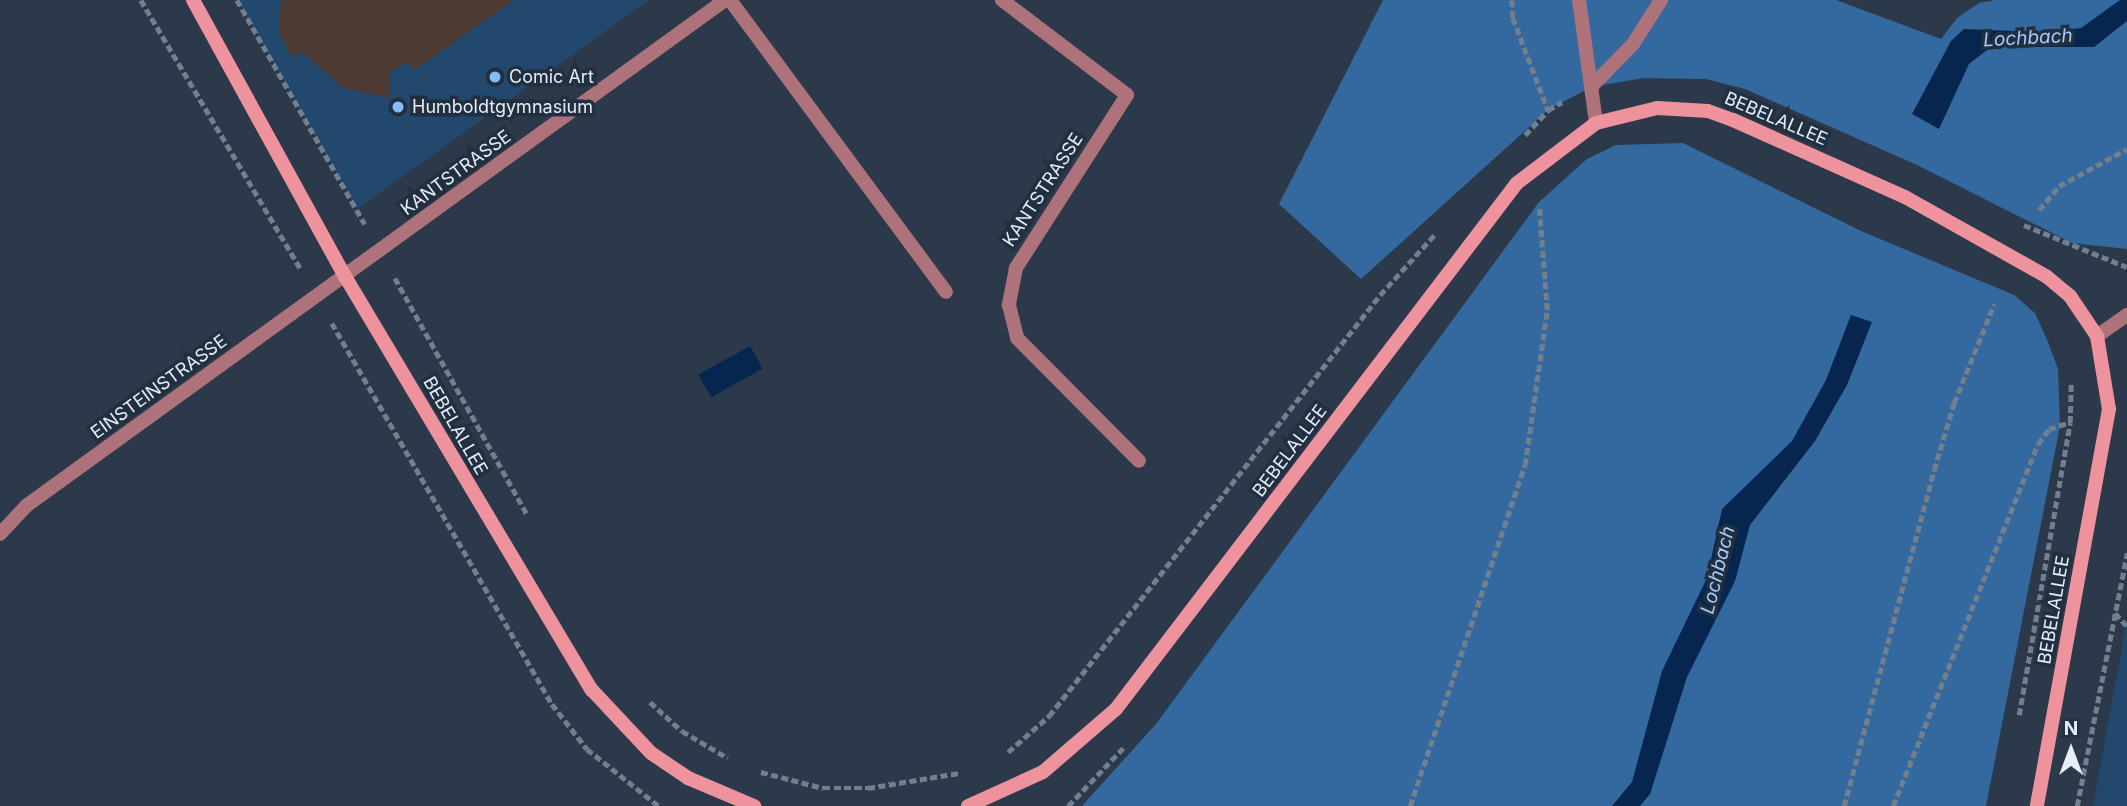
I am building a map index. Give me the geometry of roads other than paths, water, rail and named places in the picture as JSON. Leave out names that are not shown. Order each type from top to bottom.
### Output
[{"type":"main road","name":"BEBELALLEE","points":[[193,0],[346,278],[592,690],[650,753],[688,778],[754,806]]},
{"type":"main road","name":"BEBELALLEE","points":[[968,806],[1043,772],[1116,709],[1500,202],[1537,165],[1596,123],[1657,108],[1708,111],[1905,197],[2046,276],[2070,296],[2097,336],[2109,409],[2037,806]]},
{"type":"street","name":"KANTSTRASSE","points":[[346,278],[727,0],[946,292]]},
{"type":"street","name":"KANTSTRASSE","points":[[1002,0],[1127,95],[1016,268],[1009,305],[1017,338],[1139,461]]},
{"type":"street","points":[[1579,0],[1596,123]]},
{"type":"street","points":[[1591,87],[1633,44],[1661,0]]},
{"type":"street","name":"EINSTEINSTRASSE","points":[[0,534],[26,506],[346,278]]},
{"type":"street","points":[[2097,336],[2127,316]]},
{"type":"water","name":"Lochbach","points":[[2120,0],[2127,0],[2127,21],[2094,47],[1991,47],[1969,64],[1939,129],[1912,114],[1951,41],[1964,29],[2043,32],[2081,28]]},
{"type":"water","name":"Lochbach","points":[[1851,315],[1872,322],[1847,385],[1815,441],[1750,525],[1735,581],[1687,677],[1650,794],[1640,806],[1612,806],[1632,782],[1662,671],[1707,578],[1722,509],[1792,441],[1826,380]]},
{"type":"water","points":[[750,346],[763,369],[711,397],[698,375]]},
{"type":"place","name":"Comic Art","points":[[495,77]]},
{"type":"place","name":"Humboldtgymnasium","points":[[398,107]]}]
